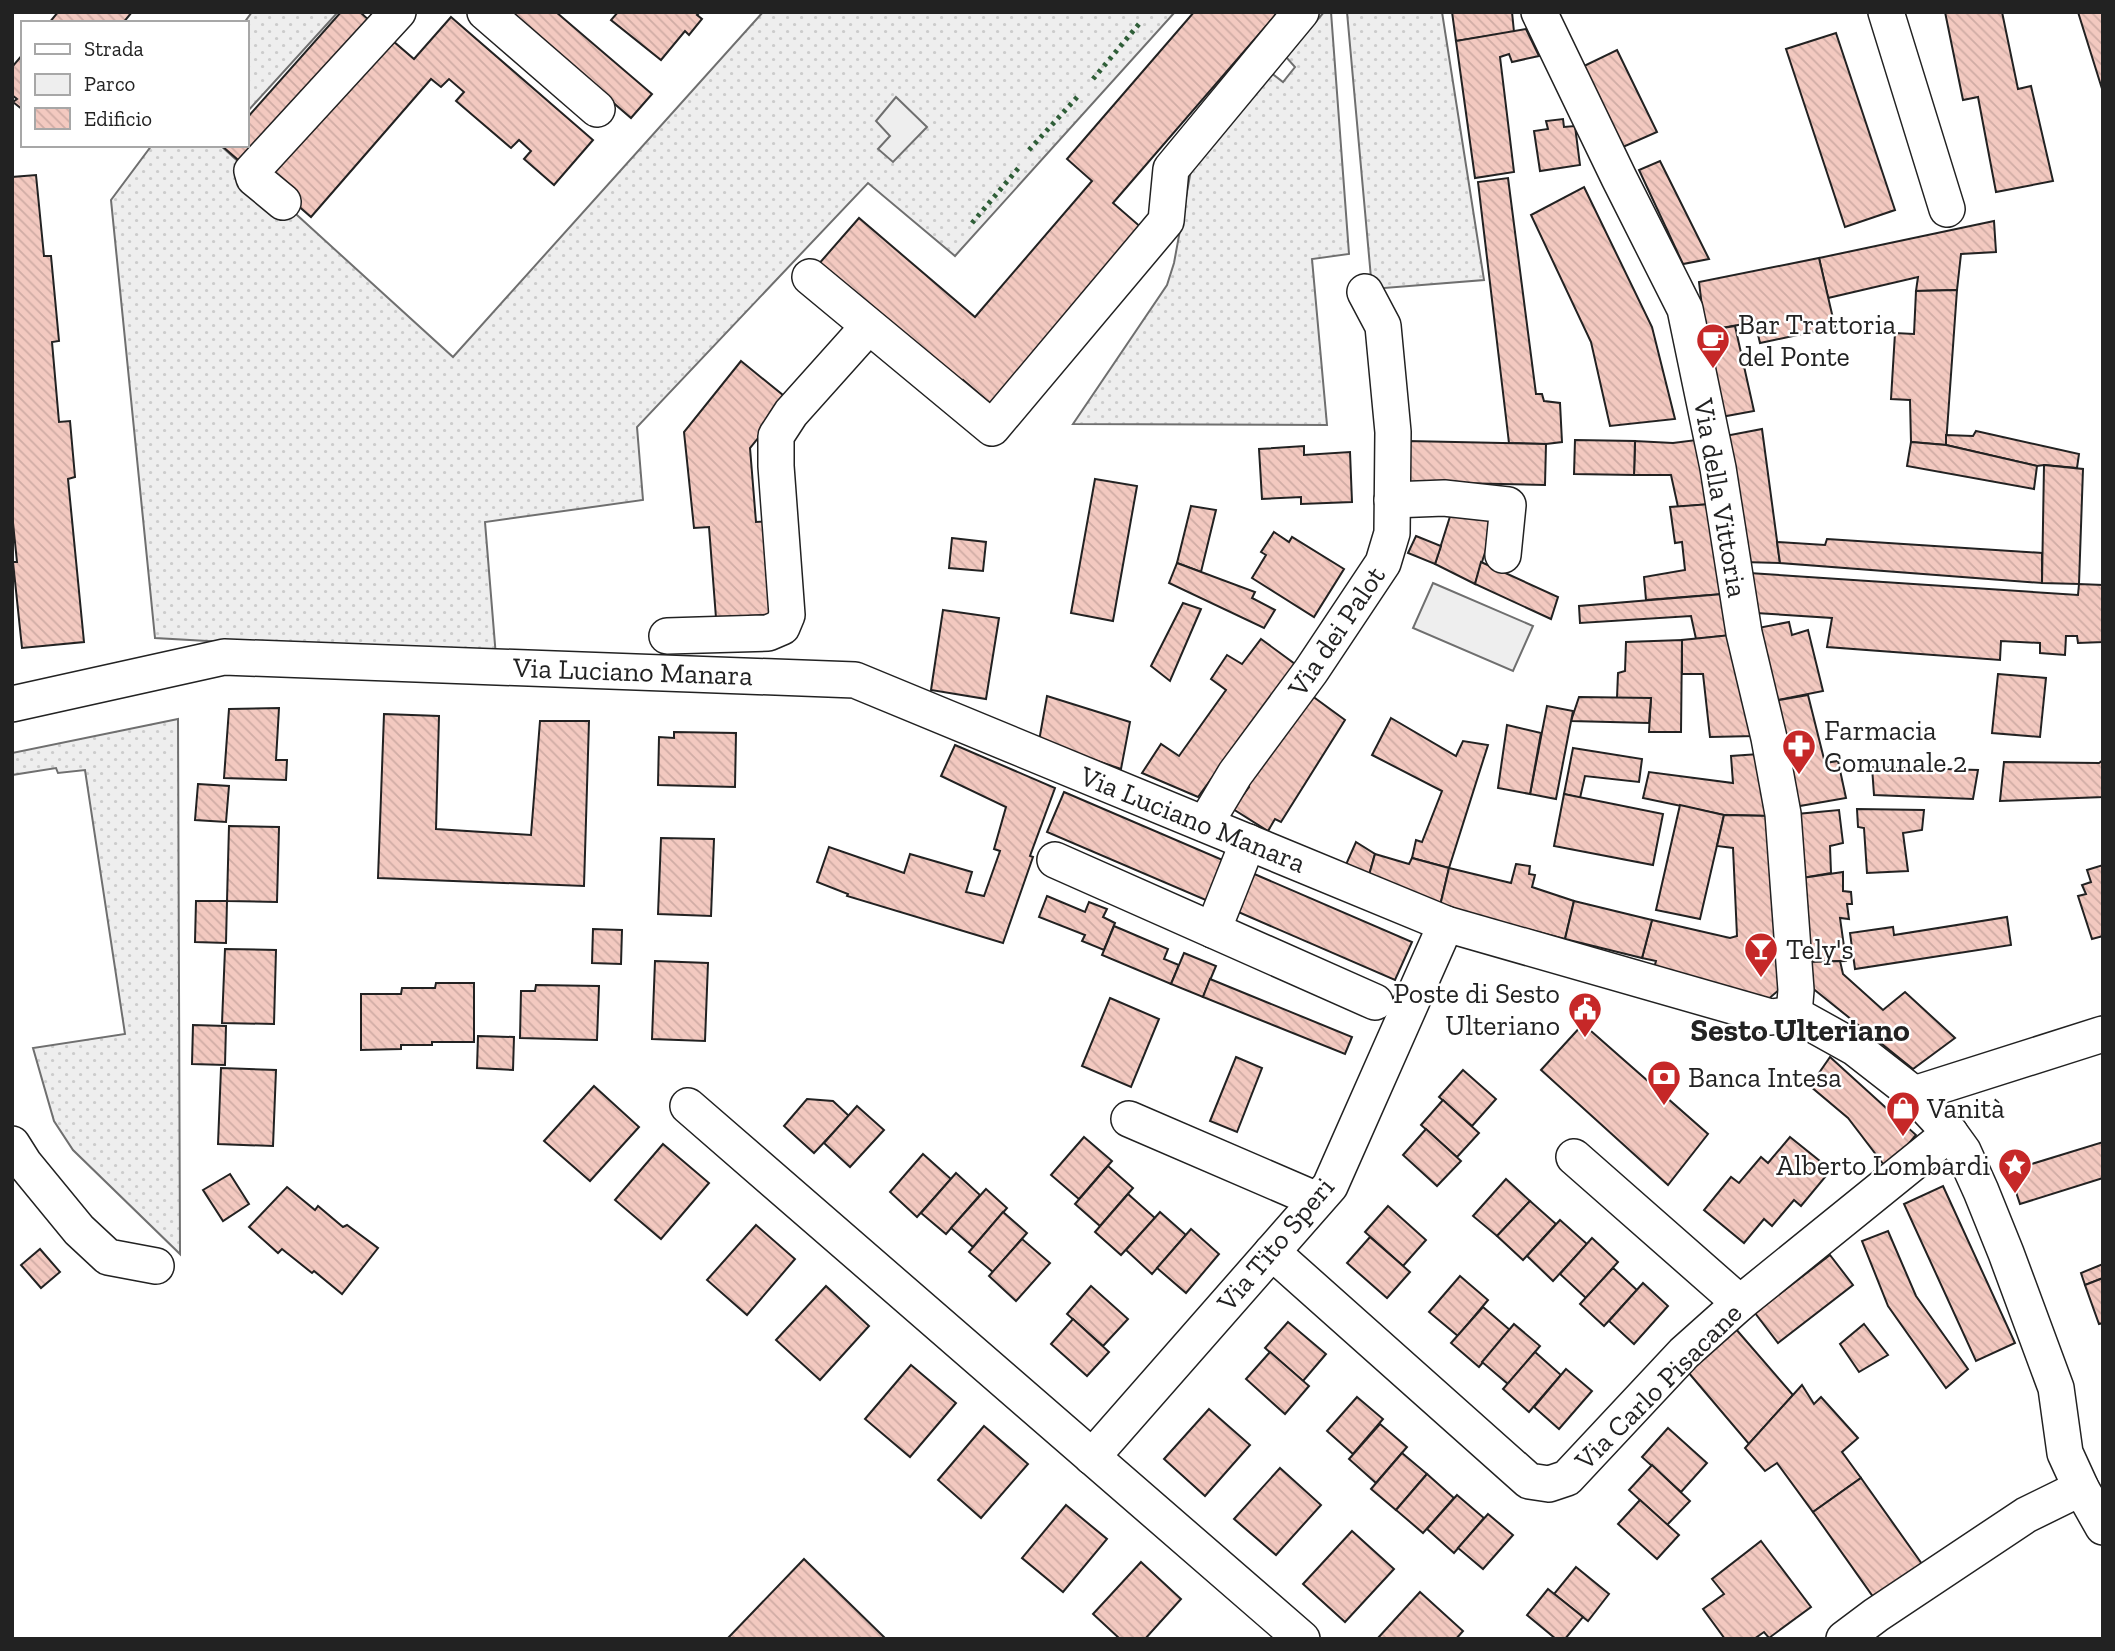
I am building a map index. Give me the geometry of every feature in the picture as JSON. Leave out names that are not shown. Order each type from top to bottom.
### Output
[{"type":"street","points":[[283,202],[254,178],[252,171],[398,12]]},
{"type":"street","points":[[485,12],[597,109]]},
{"type":"street","points":[[810,277],[992,428],[1166,221],[1171,169],[1301,12]]},
{"type":"street","name":"Via della Vittoria","points":[[1539,12],[1685,309],[1718,468],[1744,633],[1769,738],[1783,814],[1796,990],[1794,1014]]},
{"type":"street","points":[[1886,12],[1947,209]]},
{"type":"street","name":"Via dei Palot","points":[[1205,824],[1235,774],[1311,671],[1383,563],[1392,533],[1393,432],[1383,326],[1365,292]]},
{"type":"street","points":[[667,636],[768,633],[782,627],[788,615],[776,436],[792,412],[868,327]]},
{"type":"street","points":[[1392,499],[1444,498],[1507,505],[1503,555]]},
{"type":"street","name":"Via Luciano Manara","points":[[12,704],[225,657],[855,680],[1446,924],[1771,1017],[1794,1014],[1855,1048],[1914,1094],[1950,1133],[1962,1151],[1982,1191],[2056,1388],[2065,1453],[2103,1527]]},
{"type":"street","points":[[1213,930],[1248,842]]},
{"type":"street","points":[[1055,860],[1376,1002]]},
{"type":"street","name":"Via Tito Speri","points":[[1092,1457],[1329,1186],[1446,924]]},
{"type":"street","points":[[1914,1094],[2103,1034]]},
{"type":"street","points":[[688,1106],[1302,1639]]},
{"type":"street","points":[[1129,1119],[1317,1200]]},
{"type":"street","name":"Via Carlo Pisacane","points":[[1272,1252],[1529,1481],[1549,1484],[1567,1478],[1684,1353],[1740,1303],[1950,1133]]},
{"type":"street","points":[[12,1144],[24,1163],[79,1230],[108,1257],[156,1266]]},
{"type":"street","points":[[1574,1157],[1740,1303]]},
{"type":"street","points":[[1844,1639],[2026,1515],[2081,1488]]},
{"type":"green space","points":[[252,12],[338,12],[248,111],[248,21],[245,21]]},
{"type":"green space","points":[[763,12],[1175,12],[955,256],[868,183],[637,427],[643,500],[485,522],[496,657],[155,638],[111,200],[151,147],[222,147],[453,357]]},
{"type":"green space","points":[[1324,12],[1331,12],[1349,254],[1312,259],[1327,425],[1073,424],[1167,285],[1174,263],[1191,170],[1270,72],[1283,82],[1295,67],[1286,57]]},
{"type":"green space","points":[[1347,12],[1442,12],[1484,280],[1372,289]]},
{"type":"green space","points":[[896,97],[927,127],[893,162],[878,149],[890,136],[876,121]]},
{"type":"green space","points":[[1433,583],[1533,626],[1513,671],[1413,628]]},
{"type":"green space","points":[[178,719],[180,1254],[73,1150],[54,1121],[33,1048],[125,1034],[85,770],[58,773],[56,768],[12,775],[12,753]]},
{"type":"building","points":[[58,12],[132,12],[125,21],[51,21]]},
{"type":"building","points":[[341,12],[360,12],[371,22],[244,165],[223,147],[248,147],[248,117]]},
{"type":"building","points":[[508,12],[556,12],[652,94],[631,118]]},
{"type":"building","points":[[618,12],[700,12],[697,15],[702,19],[689,35],[685,31],[661,60],[611,20]]},
{"type":"building","points":[[1194,12],[1278,12],[1113,203],[1143,229],[991,404],[963,380],[957,387],[817,266],[859,218],[975,317],[1092,181],[1067,159]]},
{"type":"building","points":[[1452,12],[1512,12],[1514,32],[1456,41]]},
{"type":"building","points":[[1945,12],[2002,12],[2018,89],[2031,86],[2053,181],[1996,192],[1978,97],[1963,100]]},
{"type":"building","points":[[2078,12],[2103,12],[2103,92]]},
{"type":"building","points":[[451,17],[593,140],[554,185],[524,159],[531,151],[519,140],[511,148],[456,101],[464,92],[449,79],[441,87],[431,79],[311,217],[264,176],[386,35],[414,59]]},
{"type":"building","points":[[1526,29],[1539,56],[1512,62],[1509,54],[1500,57],[1514,172],[1475,178],[1456,41]]},
{"type":"building","points":[[1836,33],[1895,210],[1845,227],[1786,49]]},
{"type":"building","points":[[1617,50],[1657,132],[1623,147],[1584,66]]},
{"type":"building","points":[[21,56],[21,108],[13,102],[17,99],[12,95],[12,67]]},
{"type":"building","points":[[1563,119],[1564,127],[1575,126],[1580,165],[1540,171],[1534,131],[1548,129],[1546,121]]},
{"type":"building","points":[[1660,161],[1709,259],[1683,264],[1639,170]]},
{"type":"building","points":[[36,175],[44,256],[51,256],[59,341],[52,342],[59,422],[70,421],[75,477],[68,479],[84,642],[22,648],[13,562],[17,562],[12,513],[12,177]]},
{"type":"building","points":[[1508,178],[1536,394],[1542,394],[1544,401],[1560,403],[1562,442],[1509,443],[1478,182]]},
{"type":"building","points":[[1584,187],[1652,327],[1675,419],[1610,426],[1591,342],[1531,215]]},
{"type":"building","points":[[1994,221],[1996,252],[1961,254],[1957,290],[1916,291],[1918,277],[1828,298],[1819,258]]},
{"type":"building","points":[[1819,258],[1835,327],[1760,343],[1755,322],[1705,331],[1699,282]]},
{"type":"building","points":[[1957,290],[1946,445],[1911,442],[1910,400],[1891,399],[1895,333],[1914,334],[1916,291]]},
{"type":"building","points":[[1735,326],[1754,411],[1721,417],[1705,331]]},
{"type":"building","points":[[741,361],[789,400],[750,448],[756,522],[771,521],[778,614],[716,618],[709,527],[694,528],[684,432]]},
{"type":"building","points":[[1762,429],[1780,563],[1743,562],[1725,436]]},
{"type":"building","points":[[1976,431],[2079,454],[2077,468],[2037,466],[1946,445],[1946,435],[1973,436]]},
{"type":"building","points":[[1704,439],[1711,504],[1678,507],[1671,475],[1634,475],[1635,441],[1673,443]]},
{"type":"building","points":[[1575,440],[1635,441],[1634,475],[1574,474]]},
{"type":"building","points":[[1408,441],[1546,444],[1545,485],[1407,482]]},
{"type":"building","points":[[1911,442],[1946,445],[2037,466],[2034,489],[1907,466]]},
{"type":"building","points":[[1304,446],[1304,455],[1350,452],[1352,502],[1301,504],[1301,497],[1262,499],[1259,449]]},
{"type":"building","points":[[2044,465],[2083,469],[2079,584],[2042,583]]},
{"type":"building","points":[[1095,479],[1137,486],[1113,621],[1071,613]]},
{"type":"building","points":[[1711,504],[1723,594],[1646,600],[1644,577],[1685,570],[1682,542],[1675,543],[1670,507]]},
{"type":"building","points":[[1191,506],[1216,510],[1201,572],[1177,563]]},
{"type":"building","points":[[1453,507],[1495,521],[1475,584],[1435,564]]},
{"type":"building","points":[[1274,532],[1289,542],[1292,537],[1344,569],[1314,617],[1252,578],[1266,555],[1261,552]]},
{"type":"building","points":[[1416,536],[1441,546],[1435,564],[1408,553]]},
{"type":"building","points":[[952,538],[986,542],[983,571],[949,568]]},
{"type":"building","points":[[1827,539],[2042,553],[2042,583],[1780,563],[1777,542],[1825,545]]},
{"type":"building","points":[[1481,562],[1558,597],[1551,619],[1475,584]]},
{"type":"building","points":[[1177,563],[1255,592],[1252,598],[1275,610],[1264,628],[1169,583]]},
{"type":"building","points":[[1749,573],[2078,595],[2079,584],[2103,585],[2103,642],[2078,643],[2077,636],[2066,636],[2065,655],[2040,653],[2040,643],[2001,641],[2000,660],[1827,647],[1832,618],[1756,613]]},
{"type":"building","points":[[1723,594],[1731,635],[1696,639],[1691,616],[1580,623],[1579,606]]},
{"type":"building","points":[[1183,603],[1201,609],[1170,681],[1151,666]]},
{"type":"building","points":[[943,610],[999,618],[986,699],[931,690]]},
{"type":"building","points":[[1789,622],[1792,635],[1808,630],[1823,691],[1773,701],[1758,628]]},
{"type":"building","points":[[1731,635],[1755,736],[1710,737],[1703,674],[1682,674],[1682,640]]},
{"type":"building","points":[[1261,639],[1295,664],[1198,797],[1142,773],[1161,744],[1179,756],[1226,690],[1211,679],[1227,655],[1242,664]]},
{"type":"building","points":[[1682,640],[1681,732],[1649,732],[1651,698],[1617,698],[1618,673],[1625,671],[1626,642]]},
{"type":"building","points":[[1998,674],[2046,678],[2040,737],[1992,733]]},
{"type":"building","points":[[1304,690],[1345,720],[1281,822],[1275,819],[1268,831],[1233,809],[1249,787],[1244,781]]},
{"type":"building","points":[[1808,695],[1825,763],[1838,761],[1846,798],[1794,807],[1773,701]]},
{"type":"building","points":[[1047,696],[1130,722],[1121,769],[1039,741]]},
{"type":"building","points":[[1579,697],[1651,698],[1649,723],[1571,721]]},
{"type":"building","points":[[1547,706],[1573,711],[1556,799],[1530,794]]},
{"type":"building","points":[[279,708],[276,760],[287,760],[286,780],[224,778],[229,709]]},
{"type":"building","points":[[384,714],[439,716],[436,829],[531,835],[540,721],[589,721],[584,886],[378,878]]},
{"type":"building","points":[[1391,718],[1456,756],[1463,741],[1488,745],[1449,868],[1412,858],[1416,840],[1422,842],[1442,791],[1372,755]]},
{"type":"building","points":[[1507,725],[1541,733],[1530,794],[1498,788]]},
{"type":"building","points":[[674,732],[736,733],[735,787],[658,785],[659,737],[674,738]]},
{"type":"building","points":[[955,745],[1055,788],[1003,943],[847,896],[848,894],[817,882],[829,847],[904,873],[910,854],[972,872],[966,892],[984,896],[1000,851],[994,849],[1006,807],[941,776]]},
{"type":"building","points":[[1573,748],[1642,759],[1639,782],[1585,776],[1580,798],[1564,794]]},
{"type":"building","points":[[1759,754],[1770,816],[1724,815],[1643,798],[1649,772],[1733,783],[1731,756]]},
{"type":"building","points":[[2103,760],[2103,797],[2000,801],[2004,762],[2099,763]]},
{"type":"building","points":[[1872,767],[1978,770],[1973,799],[1874,795]]},
{"type":"building","points":[[198,784],[229,786],[226,822],[195,820]]},
{"type":"building","points":[[1064,792],[1225,861],[1208,901],[1047,832]]},
{"type":"building","points":[[1564,794],[1663,814],[1653,865],[1554,846]]},
{"type":"building","points":[[1680,805],[1724,815],[1700,919],[1656,910]]},
{"type":"building","points":[[1857,809],[1924,810],[1922,830],[1903,833],[1908,871],[1867,873],[1864,828],[1858,827]]},
{"type":"building","points":[[1839,810],[1843,843],[1830,846],[1831,873],[1802,878],[1797,814]]},
{"type":"building","points":[[1724,815],[1770,816],[1780,989],[1765,1002],[1653,971],[1656,961],[1642,958],[1652,920],[1730,938],[1737,936],[1733,848],[1717,846]]},
{"type":"building","points":[[229,826],[279,827],[277,902],[227,901]]},
{"type":"building","points":[[661,838],[714,839],[711,916],[658,914]]},
{"type":"building","points":[[1356,842],[1375,854],[1367,882],[1344,869]]},
{"type":"building","points":[[1375,854],[1409,864],[1412,858],[1449,868],[1440,906],[1367,882]]},
{"type":"building","points":[[1516,864],[1530,866],[1529,874],[1535,875],[1532,887],[1574,901],[1565,939],[1440,906],[1449,868],[1511,883]]},
{"type":"building","points":[[2103,865],[2103,936],[2092,939],[2078,896],[2086,894],[2082,885],[2091,882],[2087,870]]},
{"type":"building","points":[[1843,872],[1843,891],[1851,892],[1852,904],[1847,904],[1849,919],[1840,918],[1846,961],[1809,962],[1802,878]]},
{"type":"building","points":[[1252,873],[1412,942],[1395,980],[1236,911]]},
{"type":"building","points":[[1047,896],[1085,912],[1089,902],[1107,909],[1103,917],[1115,923],[1104,950],[1082,941],[1085,935],[1039,917]]},
{"type":"building","points":[[196,901],[227,901],[226,943],[195,942]]},
{"type":"building","points":[[1574,901],[1652,920],[1642,958],[1565,939]]},
{"type":"building","points":[[2007,917],[2011,945],[1855,969],[1850,933],[1893,927],[1894,935]]},
{"type":"building","points":[[1114,926],[1168,949],[1164,959],[1179,965],[1171,984],[1102,955]]},
{"type":"building","points":[[593,929],[622,930],[621,964],[592,963]]},
{"type":"building","points":[[225,949],[276,950],[274,1024],[222,1023]]},
{"type":"building","points":[[1184,953],[1216,966],[1203,997],[1171,984]]},
{"type":"building","points":[[655,961],[708,963],[705,1041],[652,1039]]},
{"type":"building","points":[[1840,961],[1843,974],[1883,1010],[1905,992],[1955,1038],[1913,1069],[1811,987],[1809,962]]},
{"type":"building","points":[[1210,979],[1352,1037],[1345,1054],[1203,997]]},
{"type":"building","points":[[436,983],[474,983],[474,1042],[432,1042],[432,1045],[401,1045],[401,1049],[361,1050],[361,994],[401,994],[402,988],[435,988]]},
{"type":"building","points":[[536,985],[599,986],[597,1040],[520,1038],[521,991],[535,991]]},
{"type":"building","points":[[1110,998],[1159,1019],[1131,1087],[1082,1066]]},
{"type":"building","points":[[1583,1024],[1708,1134],[1668,1185],[1541,1070]]},
{"type":"building","points":[[193,1025],[226,1026],[225,1065],[192,1064]]},
{"type":"building","points":[[478,1036],[514,1037],[513,1070],[477,1068]]},
{"type":"building","points":[[1236,1057],[1262,1068],[1237,1132],[1210,1121]]},
{"type":"building","points":[[1830,1057],[1916,1135],[1887,1169],[1848,1118],[1810,1086]]},
{"type":"building","points":[[221,1068],[276,1070],[273,1146],[218,1144]]},
{"type":"building","points":[[1463,1070],[1496,1099],[1472,1126],[1439,1097]]},
{"type":"building","points":[[594,1086],[639,1127],[590,1181],[544,1141]]},
{"type":"building","points":[[807,1099],[833,1101],[849,1116],[814,1153],[784,1126]]},
{"type":"building","points":[[1443,1100],[1479,1133],[1457,1157],[1421,1125]]},
{"type":"building","points":[[857,1106],[884,1130],[850,1167],[824,1143]]},
{"type":"building","points":[[1426,1129],[1461,1161],[1437,1186],[1403,1155]]},
{"type":"building","points":[[1084,1137],[1112,1161],[1079,1199],[1051,1175]]},
{"type":"building","points":[[1790,1137],[1831,1170],[1801,1206],[1794,1200],[1772,1226],[1764,1219],[1744,1243],[1704,1210],[1731,1177],[1739,1183],[1761,1157],[1768,1163]]},
{"type":"building","points":[[2103,1142],[2103,1178],[2020,1204],[2009,1171]]},
{"type":"building","points":[[663,1144],[709,1183],[661,1239],[615,1200]]},
{"type":"building","points":[[923,1154],[951,1179],[917,1217],[890,1192]]},
{"type":"building","points":[[1108,1166],[1133,1188],[1100,1226],[1075,1204]]},
{"type":"building","points":[[956,1173],[980,1195],[946,1234],[921,1213]]},
{"type":"building","points":[[230,1174],[249,1204],[223,1221],[203,1190]]},
{"type":"building","points":[[1506,1179],[1530,1201],[1497,1236],[1473,1216]]},
{"type":"building","points":[[1943,1186],[2015,1343],[1976,1361],[1904,1204]]},
{"type":"building","points":[[287,1187],[315,1210],[318,1206],[343,1227],[347,1225],[378,1248],[342,1294],[282,1249],[278,1253],[249,1227]]},
{"type":"building","points":[[986,1189],[1007,1208],[973,1247],[951,1228]]},
{"type":"building","points":[[1128,1194],[1155,1218],[1121,1255],[1095,1232]]},
{"type":"building","points":[[1530,1201],[1556,1224],[1523,1260],[1497,1236]]},
{"type":"building","points":[[1388,1206],[1426,1240],[1403,1266],[1365,1232]]},
{"type":"building","points":[[1003,1212],[1027,1233],[993,1272],[969,1252]]},
{"type":"building","points":[[1160,1212],[1186,1235],[1152,1274],[1126,1250]]},
{"type":"building","points":[[1560,1220],[1587,1244],[1553,1281],[1527,1256]]},
{"type":"building","points":[[756,1225],[795,1259],[747,1315],[707,1280]]},
{"type":"building","points":[[1191,1229],[1219,1254],[1186,1293],[1157,1268]]},
{"type":"building","points":[[1888,1231],[1916,1296],[1968,1369],[1946,1388],[1888,1306],[1862,1241]]},
{"type":"building","points":[[1370,1237],[1410,1272],[1387,1298],[1347,1263]]},
{"type":"building","points":[[1592,1238],[1618,1262],[1586,1298],[1560,1274]]},
{"type":"building","points":[[1022,1239],[1050,1263],[1016,1301],[989,1276]]},
{"type":"building","points":[[40,1249],[60,1272],[41,1288],[21,1265]]},
{"type":"building","points":[[1830,1255],[1853,1285],[1778,1343],[1755,1313]]},
{"type":"building","points":[[2103,1264],[2103,1278],[2085,1285],[2081,1273]]},
{"type":"building","points":[[1613,1268],[1637,1290],[1604,1326],[1580,1304]]},
{"type":"building","points":[[1460,1276],[1488,1300],[1458,1336],[1429,1312]]},
{"type":"building","points":[[2103,1278],[2103,1323],[2099,1324],[2085,1285]]},
{"type":"building","points":[[1643,1283],[1668,1306],[1634,1344],[1609,1321]]},
{"type":"building","points":[[826,1286],[869,1326],[820,1380],[776,1340]]},
{"type":"building","points":[[1091,1286],[1128,1319],[1103,1346],[1067,1314]]},
{"type":"building","points":[[1483,1307],[1510,1330],[1479,1367],[1451,1343]]},
{"type":"building","points":[[1073,1319],[1109,1352],[1087,1376],[1051,1344]]},
{"type":"building","points":[[1288,1322],[1326,1354],[1303,1381],[1265,1348]]},
{"type":"building","points":[[1514,1324],[1540,1346],[1508,1384],[1482,1362]]},
{"type":"building","points":[[1864,1324],[1888,1355],[1859,1372],[1840,1344]]},
{"type":"building","points":[[1735,1328],[1793,1395],[1749,1444],[1688,1372]]},
{"type":"building","points":[[1270,1352],[1309,1386],[1285,1414],[1246,1379]]},
{"type":"building","points":[[1535,1352],[1561,1375],[1529,1412],[1503,1389]]},
{"type":"building","points":[[911,1365],[956,1403],[910,1457],[865,1419]]},
{"type":"building","points":[[1566,1369],[1592,1391],[1559,1429],[1534,1407]]},
{"type":"building","points":[[1802,1385],[1814,1404],[1821,1397],[1858,1438],[1842,1452],[1861,1478],[1813,1512],[1777,1463],[1765,1471],[1745,1448]]},
{"type":"building","points":[[1357,1397],[1383,1419],[1353,1454],[1327,1431]]},
{"type":"building","points":[[1209,1409],[1250,1445],[1205,1496],[1164,1459]]},
{"type":"building","points":[[1380,1424],[1407,1447],[1376,1483],[1349,1459]]},
{"type":"building","points":[[984,1426],[1028,1464],[981,1518],[938,1480]]},
{"type":"building","points":[[1668,1428],[1707,1463],[1681,1492],[1642,1457]]},
{"type":"building","points":[[1402,1453],[1427,1474],[1396,1510],[1371,1489]]},
{"type":"building","points":[[1652,1465],[1690,1501],[1667,1525],[1629,1490]]},
{"type":"building","points":[[1280,1468],[1321,1505],[1276,1555],[1234,1519]]},
{"type":"building","points":[[1427,1474],[1454,1498],[1423,1533],[1396,1510]]},
{"type":"building","points":[[1861,1478],[1922,1564],[1874,1598],[1813,1512]]},
{"type":"building","points":[[1457,1495],[1484,1518],[1454,1553],[1427,1529]]},
{"type":"building","points":[[1640,1500],[1679,1535],[1657,1559],[1618,1524]]},
{"type":"building","points":[[1066,1505],[1107,1539],[1063,1592],[1022,1558]]},
{"type":"building","points":[[1488,1514],[1513,1535],[1483,1569],[1458,1548]]},
{"type":"building","points":[[1352,1531],[1394,1569],[1345,1622],[1303,1584]]},
{"type":"building","points":[[1761,1541],[1811,1607],[1769,1638],[1764,1632],[1754,1639],[1725,1639],[1703,1609],[1724,1594],[1712,1579]]},
{"type":"building","points":[[804,1559],[886,1639],[727,1639]]},
{"type":"building","points":[[1141,1562],[1181,1599],[1145,1639],[1120,1639],[1093,1614]]},
{"type":"building","points":[[1576,1567],[1609,1594],[1588,1621],[1554,1594]]},
{"type":"building","points":[[1548,1589],[1583,1617],[1565,1639],[1556,1639],[1527,1615]]},
{"type":"building","points":[[1420,1592],[1463,1631],[1456,1639],[1377,1639]]},
{"type":"hedge","points":[[1093,79],[1139,24]]},
{"type":"hedge","points":[[1029,150],[1080,94]]},
{"type":"hedge","points":[[972,223],[1021,165]]},
{"type":"place","name":"Bar Trattoria del Ponte","points":[[1713,370]]},
{"type":"place","name":"Farmacia Comunale 2","points":[[1799,776]]},
{"type":"place","name":"Tely's","points":[[1761,979]]},
{"type":"place","name":"Poste di Sesto Ulteriano","points":[[1585,1039]]},
{"type":"place","name":"Banca Intesa","points":[[1664,1107]]},
{"type":"place","name":"Vanità","points":[[1903,1138]]},
{"type":"place","name":"Alberto Lombardi","points":[[2015,1195]]},
{"type":"district","name":"Sesto Ulteriano","points":[[1800,1030]]}]
